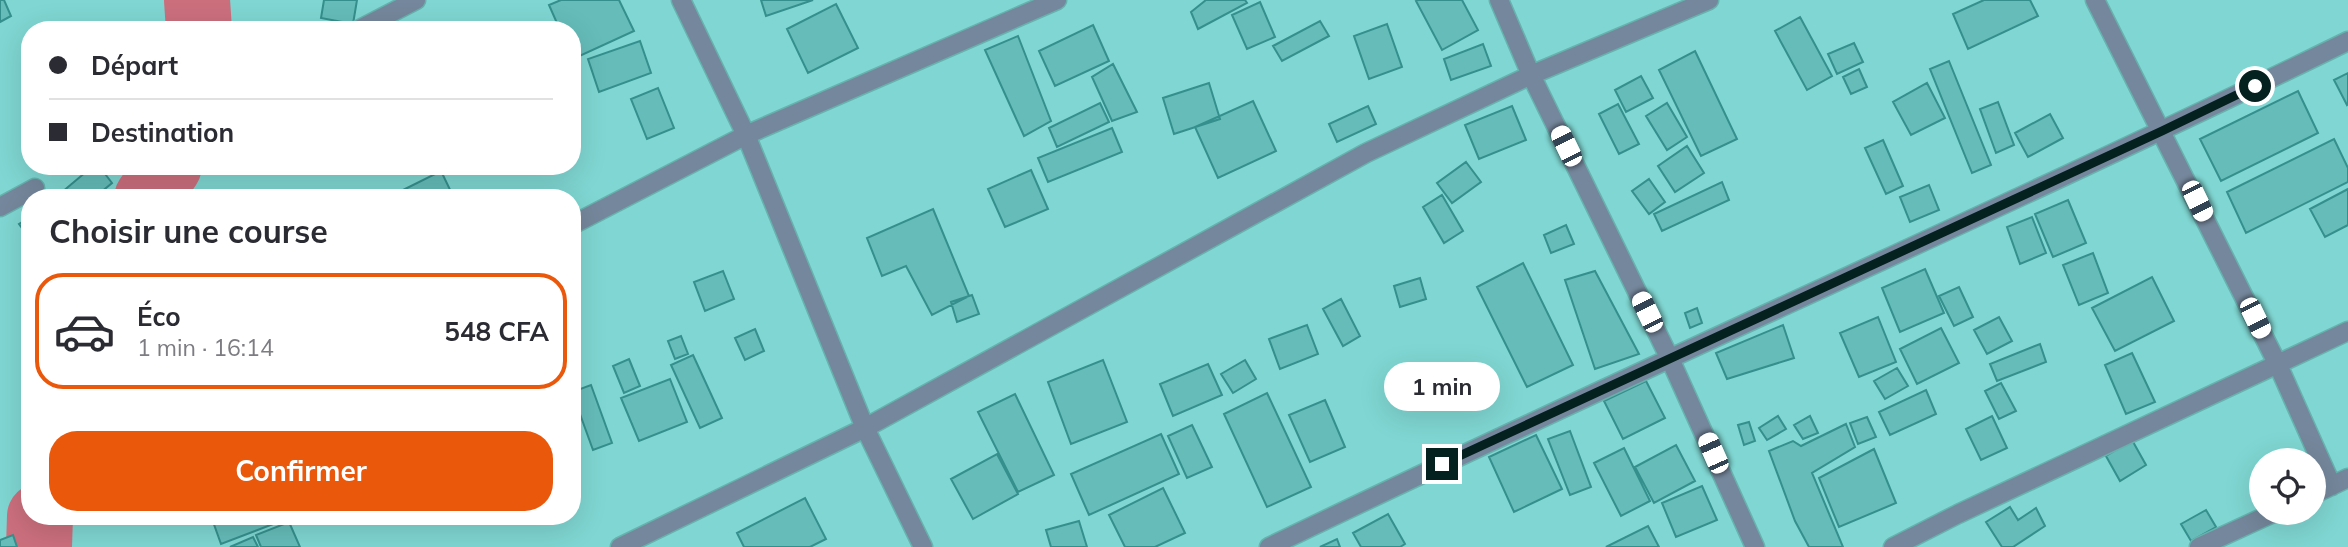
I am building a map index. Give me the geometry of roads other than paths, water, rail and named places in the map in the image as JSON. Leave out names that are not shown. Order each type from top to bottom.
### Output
[{"type":"street","points":[[375,21],[416,0]]},
{"type":"street","points":[[681,0],[746,135],[865,428],[923,547]]},
{"type":"street","points":[[581,220],[746,135],[1057,0]]},
{"type":"street","points":[[1499,0],[1531,75],[1670,359],[1755,547]]},
{"type":"street","points":[[620,547],[865,428],[1366,153],[1531,75],[1709,0]]},
{"type":"street","points":[[2095,0],[2278,365],[2340,482]]},
{"type":"street","points":[[1269,547],[1467,452],[2162,131],[2348,41]]},
{"type":"street","points":[[0,207],[21,196]]},
{"type":"street","points":[[1893,547],[2348,331]]},
{"type":"street","points":[[2208,545],[2249,525]]},
{"type":"waterway","points":[[197,0],[198,21]]},
{"type":"waterway","points":[[153,189],[163,175]]},
{"type":"waterway","points":[[39,547],[40,525]]}]
